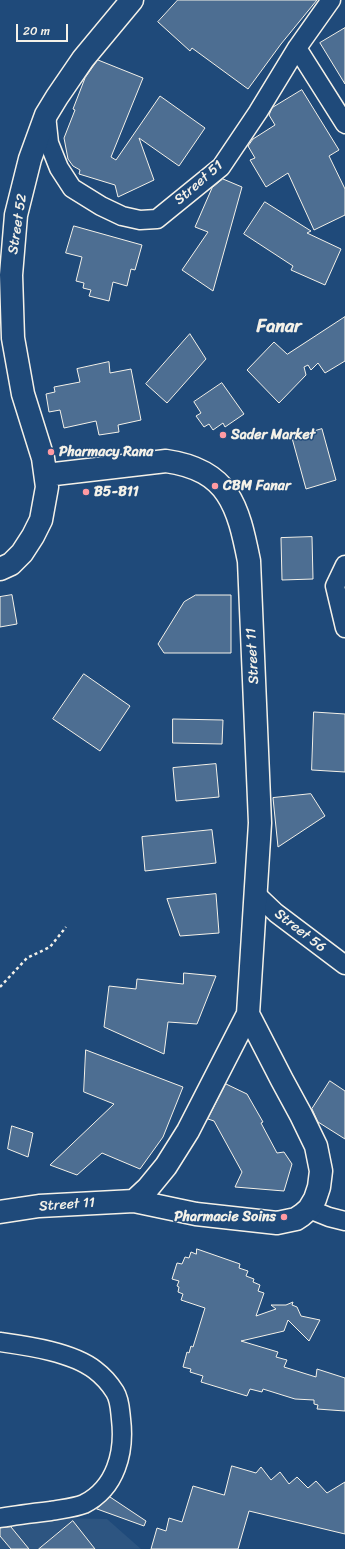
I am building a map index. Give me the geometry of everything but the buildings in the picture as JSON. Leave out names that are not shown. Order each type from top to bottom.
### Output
[{"type":"street","name":"Street 52","points":[[0,569],[11,564],[22,553],[36,531],[41,520],[47,487],[46,475],[38,440],[23,394],[13,338],[11,275],[16,215],[30,159],[46,115],[82,59],[132,0]]},
{"type":"street","name":"Street 51","points":[[46,115],[49,143],[59,168],[72,188],[101,206],[122,216],[140,220],[157,219],[221,167],[258,112],[297,48],[331,0]]},
{"type":"street","points":[[297,48],[345,124]]},
{"type":"street","name":"Street 11","points":[[46,475],[166,461],[197,469],[213,478],[228,495],[237,510],[242,525],[249,561],[260,823],[248,1014]]},
{"type":"street","points":[[345,565],[335,586],[345,628]]},
{"type":"street","name":"Street 56","points":[[256,894],[276,913],[345,965]]},
{"type":"street","points":[[134,1201],[148,1188],[166,1166],[188,1131],[248,1014]]},
{"type":"street","points":[[248,1014],[316,1146],[321,1171],[319,1187],[315,1199],[309,1209],[328,1217],[345,1221]]},
{"type":"street","name":"Street 11","points":[[0,1212],[39,1206],[134,1201],[196,1214],[277,1223],[296,1219],[309,1209]]},
{"type":"street","points":[[0,1342],[61,1354],[94,1369],[108,1382],[116,1393],[120,1408],[122,1427],[122,1449],[116,1469],[110,1483],[102,1492],[83,1504],[62,1509],[0,1518]]},
{"type":"path","points":[[0,987],[27,958],[50,947],[66,926]]},
{"type":"shaded area","points":[[8,1517],[107,1519],[141,1549],[0,1549],[0,1522]]},
{"type":"place","name":"Sader Market","points":[[223,435]]},
{"type":"place","name":"Pharmacy Rana","points":[[51,452]]},
{"type":"place","name":"CBM Fanar","points":[[215,486]]},
{"type":"place","name":"B5-B11","points":[[86,492]]},
{"type":"place","name":"Pharmacie Soins","points":[[284,1217]]},
{"type":"district","name":"Fanar","points":[[279,327]]}]
